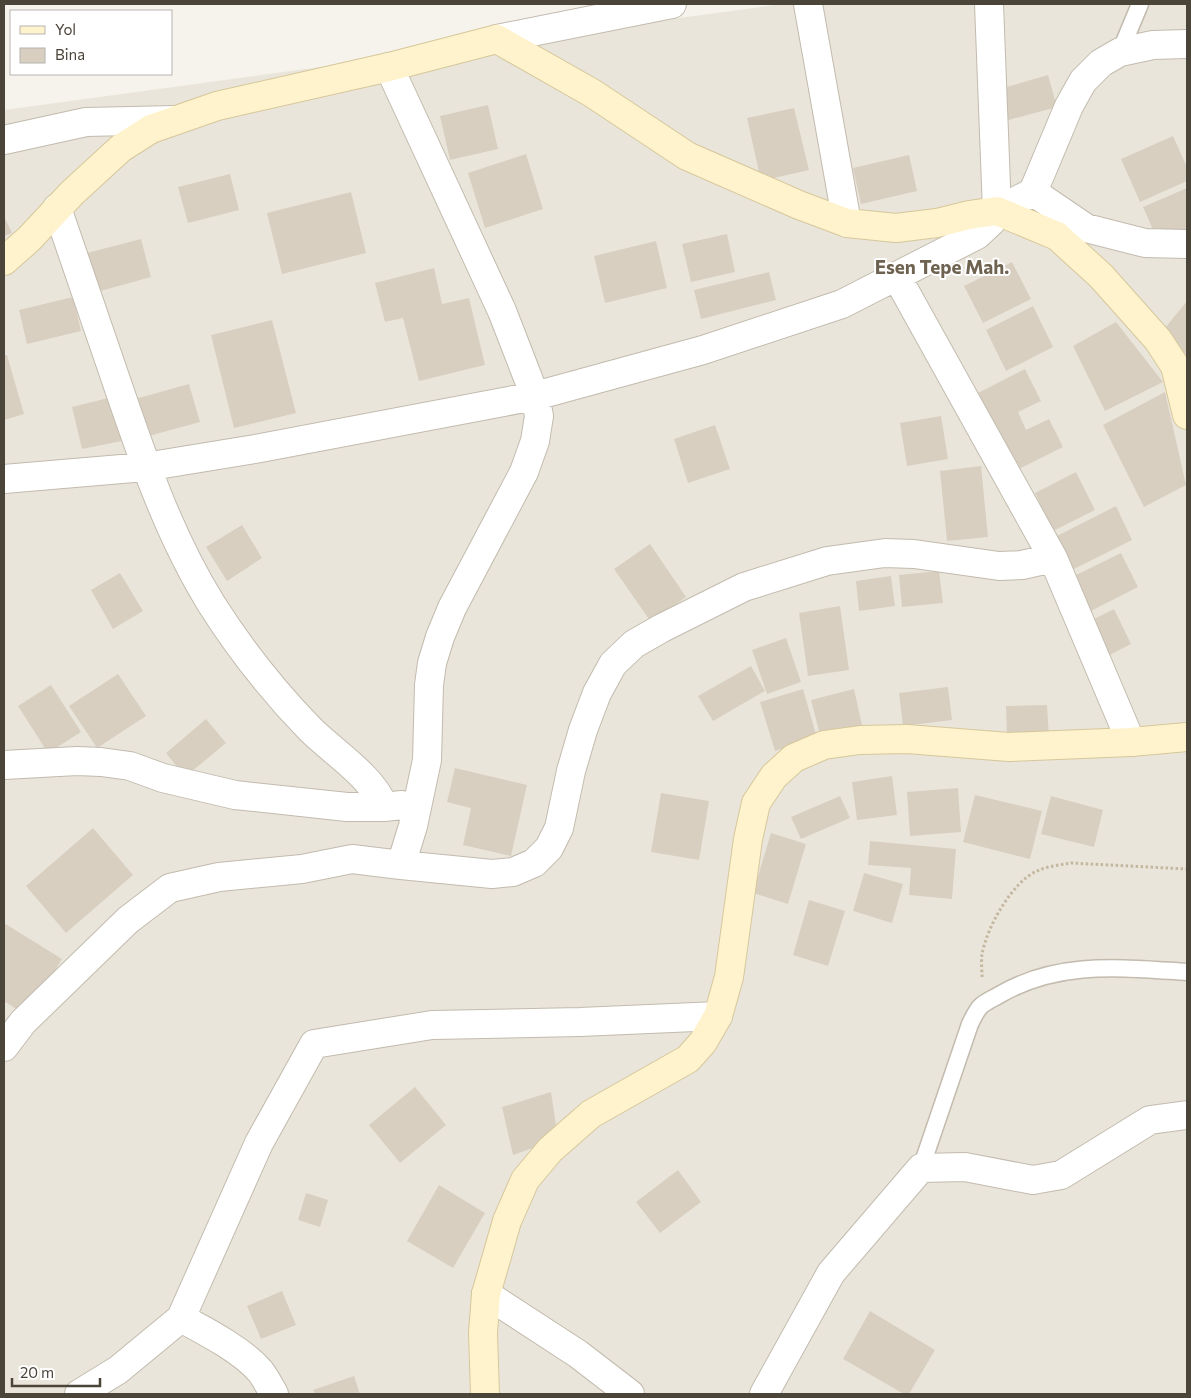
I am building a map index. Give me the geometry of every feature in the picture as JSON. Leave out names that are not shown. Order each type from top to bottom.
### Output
[{"type":"street","points":[[4,260],[29,239],[72,192],[121,148],[152,129],[217,106],[389,67],[498,39],[672,4]]},
{"type":"street","points":[[808,4],[847,223]]},
{"type":"street","points":[[4,479],[145,467],[264,447],[535,396],[703,350],[842,304],[977,235],[991,222],[997,211],[989,4]]},
{"type":"street","points":[[498,39],[592,92],[687,156],[798,205],[847,223],[896,228],[937,223],[969,215],[997,211],[1033,192],[1069,106],[1083,81],[1101,63],[1120,52],[1153,45],[1187,44]]},
{"type":"street","points":[[389,67],[502,311],[535,396],[539,416],[535,441],[524,472],[452,608],[432,662],[429,685],[427,760],[419,802],[401,865]]},
{"type":"street","points":[[4,140],[86,122],[178,120]]},
{"type":"street","points":[[1033,192],[1086,228],[1145,243],[1187,244]]},
{"type":"street","points":[[58,208],[145,467],[180,548],[211,604],[243,651],[276,693],[310,729],[375,788],[384,807]]},
{"type":"street","points":[[997,211],[1057,236],[1101,276],[1158,340],[1171,359],[1177,373],[1187,415]]},
{"type":"street","points":[[897,277],[1053,558],[1131,742]]},
{"type":"street","points":[[4,1047],[23,1022],[128,920],[170,888],[219,877],[302,868],[352,859],[492,874],[513,872],[534,863],[550,848],[559,828],[571,771],[583,730],[597,692],[613,664],[634,644],[744,587],[827,562],[885,553],[914,554],[999,566],[1053,558]]},
{"type":"street","points":[[485,1394],[483,1381],[483,1333],[486,1294],[507,1221],[525,1180],[550,1150],[590,1114],[688,1059],[703,1042],[718,1016],[729,977],[748,839],[756,804],[774,776],[794,758],[824,745],[860,740],[907,739],[1009,747],[1131,742],[1187,737]]},
{"type":"street","points":[[4,765],[77,760],[101,762],[130,766],[163,778],[235,795],[347,807],[384,807],[419,802]]},
{"type":"street","points":[[79,1394],[118,1370],[181,1318],[259,1143],[314,1044],[432,1025],[580,1022],[718,1016]]},
{"type":"street","points":[[764,1394],[831,1273],[921,1168],[965,1166],[1033,1180],[1061,1175],[1150,1120],[1187,1115]]},
{"type":"street","points":[[486,1294],[578,1354],[630,1394]]},
{"type":"street","points":[[181,1318],[212,1335],[260,1370],[274,1394]]},
{"type":"lane","points":[[1120,52],[1140,4]]},
{"type":"lane","points":[[921,1168],[970,1024],[981,1005],[1012,988],[1044,975],[1080,968],[1131,968],[1187,972]]},
{"type":"path","points":[[981,1005],[982,954],[990,931],[1004,904],[1019,884],[1037,871],[1071,863],[1187,869]]},
{"type":"shaded area","points":[[782,4],[1187,4],[1187,1394],[4,1394],[4,110]]},
{"type":"building","points":[[1048,75],[1057,107],[1005,121],[996,90]]},
{"type":"building","points":[[488,105],[498,149],[450,160],[440,116]]},
{"type":"building","points":[[794,108],[809,170],[761,181],[747,118]]},
{"type":"building","points":[[1173,136],[1187,167],[1187,181],[1140,202],[1121,159]]},
{"type":"building","points":[[526,154],[543,209],[485,228],[468,173]]},
{"type":"building","points":[[909,155],[917,191],[861,204],[853,168]]},
{"type":"building","points":[[230,174],[239,210],[188,223],[178,187]]},
{"type":"building","points":[[1187,188],[1187,228],[1158,241],[1143,207]]},
{"type":"building","points":[[351,192],[366,253],[282,274],[267,213]]},
{"type":"building","points":[[4,216],[12,233],[4,236]]},
{"type":"building","points":[[727,234],[735,272],[691,282],[682,244]]},
{"type":"building","points":[[141,239],[151,277],[97,292],[87,253]]},
{"type":"building","points":[[656,241],[667,288],[605,303],[594,256]]},
{"type":"building","points":[[1012,262],[1031,299],[983,323],[964,286]]},
{"type":"building","points":[[434,268],[442,304],[469,298],[485,365],[419,381],[403,318],[385,322],[375,283]]},
{"type":"building","points":[[769,272],[776,300],[701,319],[694,290]]},
{"type":"building","points":[[73,297],[81,331],[27,344],[19,310]]},
{"type":"building","points":[[1187,301],[1187,355],[1161,333]]},
{"type":"building","points":[[1033,306],[1053,347],[1006,371],[986,330]]},
{"type":"building","points":[[272,320],[296,413],[234,428],[211,335]]},
{"type":"building","points":[[1116,322],[1163,382],[1105,411],[1073,346]]},
{"type":"building","points":[[4,355],[7,355],[24,414],[4,420]]},
{"type":"building","points":[[1025,369],[1041,401],[1018,412],[1026,430],[1049,419],[1063,447],[1013,472],[974,395]]},
{"type":"building","points":[[189,384],[200,422],[145,437],[135,399]]},
{"type":"building","points":[[1165,392],[1186,485],[1144,507],[1103,425]]},
{"type":"building","points":[[112,397],[122,441],[82,449],[72,407]]},
{"type":"building","points":[[941,416],[948,459],[907,466],[900,423]]},
{"type":"building","points":[[715,425],[730,469],[688,483],[674,439]]},
{"type":"building","points":[[981,466],[988,537],[947,541],[940,471]]},
{"type":"building","points":[[1076,472],[1095,510],[1053,531],[1035,493]]},
{"type":"building","points":[[1116,506],[1132,540],[1070,571],[1053,538]]},
{"type":"building","points":[[242,525],[262,558],[227,581],[206,547]]},
{"type":"building","points":[[650,544],[686,597],[651,622],[614,569]]},
{"type":"building","points":[[1121,553],[1138,587],[1087,613],[1070,578]]},
{"type":"building","points":[[939,571],[943,603],[902,607],[899,575]]},
{"type":"building","points":[[120,573],[143,611],[113,629],[91,590]]},
{"type":"building","points":[[891,576],[895,606],[859,611],[856,581]]},
{"type":"building","points":[[840,606],[849,670],[808,676],[799,613]]},
{"type":"building","points":[[1114,609],[1131,644],[1108,656],[1090,621]]},
{"type":"building","points":[[786,638],[801,682],[767,694],[752,650]]},
{"type":"building","points":[[751,666],[765,691],[713,721],[698,696]]},
{"type":"building","points":[[118,674],[146,716],[97,748],[69,706]]},
{"type":"building","points":[[51,685],[81,732],[48,753],[18,706]]},
{"type":"building","points":[[948,687],[952,720],[903,726],[899,693]]},
{"type":"building","points":[[803,689],[817,738],[775,751],[760,702]]},
{"type":"building","points":[[854,689],[862,725],[820,735],[811,700]]},
{"type":"building","points":[[1047,705],[1049,739],[1007,741],[1006,706]]},
{"type":"building","points":[[206,719],[226,743],[185,777],[166,753]]},
{"type":"building","points":[[455,768],[527,785],[511,856],[463,845],[471,808],[447,802]]},
{"type":"building","points":[[892,776],[897,815],[857,820],[852,782]]},
{"type":"building","points":[[958,788],[961,832],[910,836],[907,792]]},
{"type":"building","points":[[661,793],[709,801],[699,860],[651,852]]},
{"type":"building","points":[[975,795],[1042,811],[1030,859],[963,842]]},
{"type":"building","points":[[840,796],[850,818],[801,839],[791,817]]},
{"type":"building","points":[[1051,796],[1103,810],[1094,847],[1041,834]]},
{"type":"building","points":[[93,828],[133,875],[66,933],[26,886]]},
{"type":"building","points":[[771,833],[806,844],[788,904],[753,893]]},
{"type":"building","points":[[870,841],[956,849],[952,899],[909,895],[911,868],[868,865]]},
{"type":"building","points":[[864,873],[903,884],[892,923],[853,911]]},
{"type":"building","points":[[809,900],[845,911],[828,966],[793,955]]},
{"type":"building","points":[[4,923],[62,959],[27,1016],[4,1001]]},
{"type":"building","points":[[415,1087],[446,1125],[400,1163],[369,1125]]},
{"type":"building","points":[[551,1092],[558,1139],[513,1155],[502,1107]]},
{"type":"building","points":[[678,1170],[701,1202],[660,1233],[636,1202]]},
{"type":"building","points":[[439,1185],[485,1213],[453,1268],[407,1241]]},
{"type":"building","points":[[306,1193],[328,1200],[320,1227],[298,1220]]},
{"type":"building","points":[[282,1291],[296,1325],[261,1339],[247,1306]]},
{"type":"building","points":[[870,1311],[935,1350],[909,1394],[904,1394],[843,1359]]},
{"type":"building","points":[[354,1376],[360,1394],[315,1394],[313,1390]]},
{"type":"district","name":"Esen Tepe Mah.","points":[[942,266]]}]
